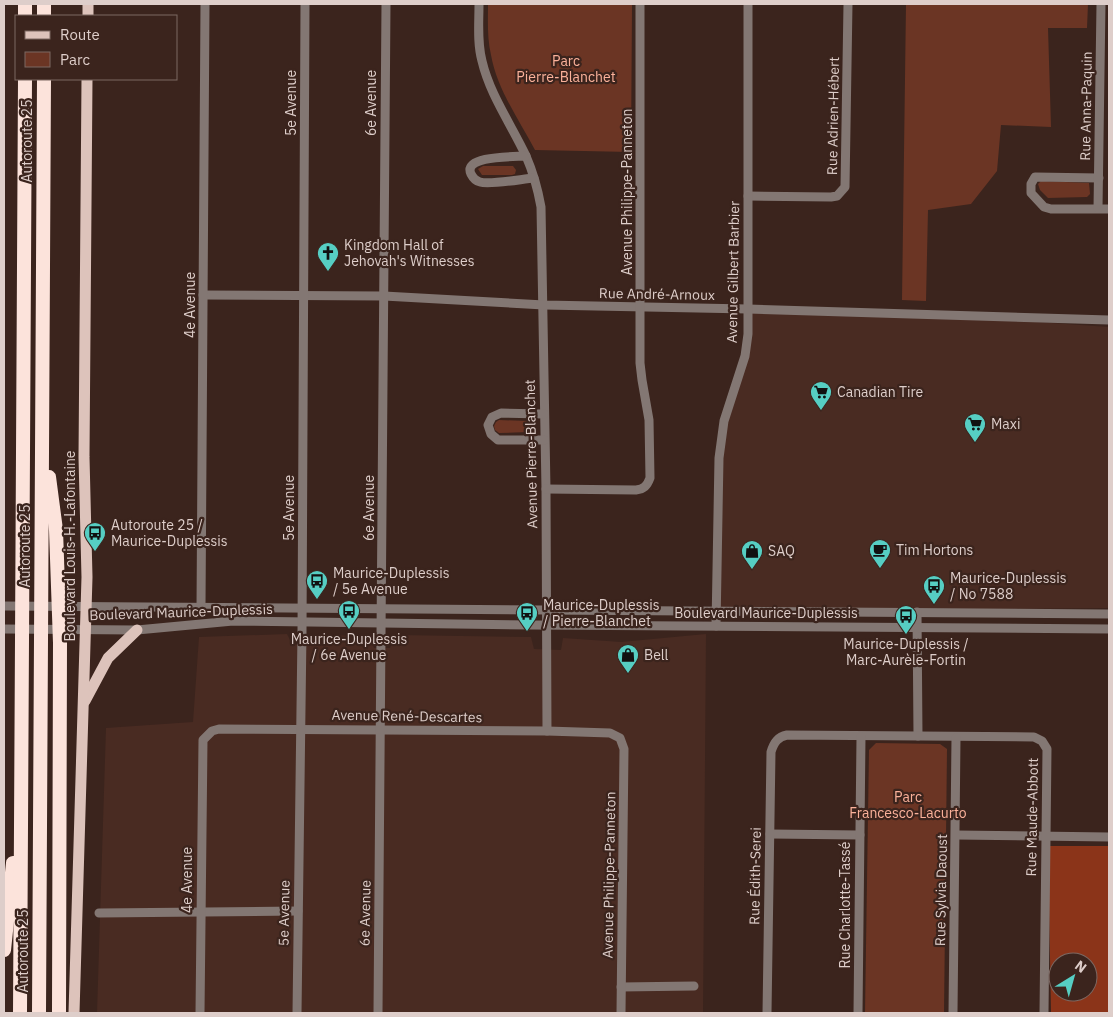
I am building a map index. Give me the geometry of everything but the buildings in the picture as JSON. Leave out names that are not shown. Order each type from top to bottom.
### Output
[{"type":"highway","name":"Autoroute 25","points":[[20,1013],[25,80]]},
{"type":"highway","name":"Autoroute 25","points":[[39,1013],[44,80]]},
{"type":"highway","points":[[42,419],[56,530],[58,585],[60,692],[59,1013]]},
{"type":"highway","points":[[4,950],[21,796]]},
{"type":"main road","name":"Boulevard Louis-H.-Lafontaine","points":[[74,1013],[86,630],[84,457],[87,80]]},
{"type":"main road","points":[[84,703],[108,658],[137,630]]},
{"type":"street","name":"4e Avenue","points":[[201,607],[205,4]]},
{"type":"street","name":"5e Avenue","points":[[297,1013],[302,622],[306,4]]},
{"type":"street","name":"6e Avenue","points":[[378,1013],[386,4]]},
{"type":"street","name":"Avenue Pierre-Blanchet","points":[[479,4],[480,48],[483,66],[491,89],[526,156],[539,196],[542,218],[547,731]]},
{"type":"street","name":"Avenue Philippe-Panneton","points":[[546,489],[642,490],[650,478],[649,420],[640,363],[640,4]]},
{"type":"street","name":"Avenue Gilbert Barbier","points":[[716,626],[719,458],[724,421],[745,356],[748,334],[748,4]]},
{"type":"street","name":"Rue Adrien-Hébert","points":[[748,196],[831,197],[837,196],[845,187],[848,4]]},
{"type":"street","name":"Rue Anna-Paquin","points":[[1098,208],[1100,4]]},
{"type":"street","points":[[526,156],[478,160],[470,170],[471,175],[479,182],[534,178]]},
{"type":"street","points":[[1099,178],[1034,178],[1030,189],[1031,193],[1041,204],[1048,208],[1109,208]]},
{"type":"street","name":"Rue André-Arnoux","points":[[204,295],[384,296],[544,306],[748,309],[1109,320]]},
{"type":"street","points":[[544,414],[500,413],[492,417],[488,425],[491,434],[498,440],[544,440]]},
{"type":"street","name":"Boulevard Maurice-Duplessis","points":[[6,606],[1109,614]]},
{"type":"street","points":[[917,612],[918,736]]},
{"type":"street","name":"Boulevard Maurice-Duplessis","points":[[6,629],[137,630],[234,622],[1109,629]]},
{"type":"street","name":"Avenue René-Descartes","points":[[202,747],[203,740],[207,734],[219,729],[547,731],[610,733],[620,738]]},
{"type":"street","name":"Rue Maude-Abbott","points":[[776,741],[780,737],[787,735],[956,738],[1034,737],[1042,741],[1047,749],[1044,1013]]},
{"type":"street","name":"Rue Charlotte-Tassé","points":[[858,1013],[861,737]]},
{"type":"street","name":"Avenue Philippe-Panneton","points":[[620,738],[624,749],[621,1013]]},
{"type":"street","name":"Rue Sylvia Daoust","points":[[953,1013],[956,738]]},
{"type":"street","name":"Rue Édith-Serei","points":[[767,1013],[771,752],[776,741]]},
{"type":"street","name":"4e Avenue","points":[[200,1013],[202,747]]},
{"type":"street","points":[[770,834],[860,835]]},
{"type":"street","points":[[956,835],[1109,837]]},
{"type":"street","points":[[99,913],[298,911]]},
{"type":"street","points":[[621,987],[694,986]]},
{"type":"shaded area","points":[[748,309],[920,314],[1109,327],[1109,608],[717,611],[719,458],[739,378]]},
{"type":"shaded area","points":[[287,634],[292,644],[309,646],[313,635],[370,636],[374,648],[390,648],[396,635],[531,637],[534,649],[561,650],[563,638],[621,642],[706,634],[703,1013],[97,1013],[106,728],[193,722],[199,637]]},
{"type":"shaded area","points":[[1048,846],[1109,846],[1109,1013],[1051,1013],[1051,1002],[1098,1002],[1098,952],[1050,952]]},
{"type":"green space","name":"Parc Pierre-Blanchet","points":[[488,4],[632,4],[631,152],[535,150],[509,104],[494,68],[489,42]]},
{"type":"green space","points":[[906,4],[1088,4],[1087,28],[1048,28],[1051,127],[1001,125],[997,171],[971,204],[928,210],[926,301],[902,300]]},
{"type":"green space","points":[[483,166],[513,166],[516,170],[515,174],[512,175],[482,175],[478,169]]},
{"type":"green space","points":[[1041,181],[1089,183],[1090,194],[1087,197],[1048,198],[1040,190],[1038,184]]},
{"type":"green space","points":[[499,420],[528,421],[530,422],[529,432],[499,433],[495,430],[494,426]]},
{"type":"green space","name":"Parc Francesco-Lacurto","points":[[876,743],[940,744],[947,749],[944,1013],[865,1013],[869,750]]},
{"type":"place","name":"Kingdom Hall of Jehovah's Witnesses","points":[[328,272]]},
{"type":"place","name":"Canadian Tire","points":[[821,411]]},
{"type":"place","name":"Maxi","points":[[975,443]]},
{"type":"place","name":"Autoroute 25 / Maurice-Duplessis","points":[[95,552]]},
{"type":"place","name":"Tim Hortons","points":[[880,569]]},
{"type":"place","name":"SAQ","points":[[752,570]]},
{"type":"place","name":"Maurice-Duplessis / 5e Avenue","points":[[317,600]]},
{"type":"place","name":"Maurice-Duplessis / No 7588","points":[[934,605]]},
{"type":"place","name":"Maurice-Duplessis / 6e Avenue","points":[[349,630]]},
{"type":"place","name":"Maurice-Duplessis / Pierre-Blanchet","points":[[527,632]]},
{"type":"place","name":"Maurice-Duplessis / Marc-Aurèle-Fortin","points":[[906,635]]},
{"type":"place","name":"Bell","points":[[628,674]]}]
